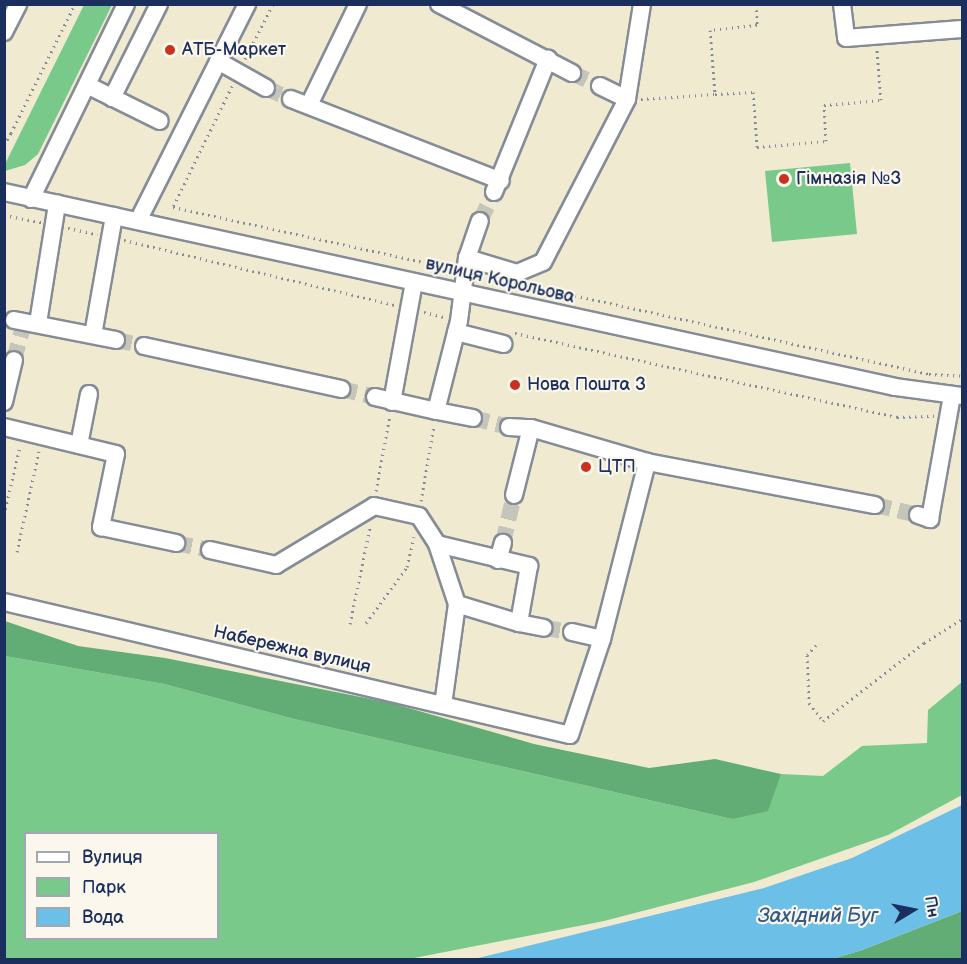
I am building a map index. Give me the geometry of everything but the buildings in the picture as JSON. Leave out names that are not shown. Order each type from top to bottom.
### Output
[{"type":"street","points":[[4,32],[18,4]]},
{"type":"street","points":[[31,199],[126,4]]},
{"type":"street","points":[[112,98],[159,4]]},
{"type":"street","points":[[138,221],[245,8],[227,4]]},
{"type":"street","points":[[309,105],[358,4]]},
{"type":"street","points":[[440,4],[572,73]]},
{"type":"street","points":[[467,258],[517,273],[543,262],[627,99],[642,4]]},
{"type":"street","points":[[842,4],[846,38],[963,29]]},
{"type":"street","points":[[291,99],[497,187],[548,59]]},
{"type":"street","points":[[218,61],[266,88]]},
{"type":"street","points":[[87,85],[160,121]]},
{"type":"street","points":[[600,86],[627,99]]},
{"type":"street","name":"вулиця Корольова","points":[[4,192],[883,385],[957,396]]},
{"type":"street","points":[[57,204],[24,324],[116,340]]},
{"type":"street","points":[[93,335],[114,216]]},
{"type":"street","points":[[436,411],[464,294],[467,258],[480,221]]},
{"type":"street","points":[[392,402],[414,282]]},
{"type":"street","points":[[456,332],[503,344]]},
{"type":"street","points":[[144,346],[341,390]]},
{"type":"street","points":[[4,402],[14,360]]},
{"type":"street","points":[[79,445],[89,394]]},
{"type":"street","points":[[918,515],[930,519],[957,396]]},
{"type":"street","points":[[375,397],[473,418]]},
{"type":"street","points":[[4,427],[116,454],[101,527],[176,543]]},
{"type":"street","points":[[508,427],[531,428],[647,462],[875,505]]},
{"type":"street","points":[[513,495],[531,428]]},
{"type":"street","points":[[572,632],[602,639],[647,462]]},
{"type":"street","points":[[210,550],[276,565],[374,506],[419,516],[437,544],[457,604],[443,705]]},
{"type":"street","points":[[498,560],[503,543]]},
{"type":"street","points":[[437,544],[529,566],[519,623]]},
{"type":"street","name":"Набережна вулиця","points":[[4,602],[570,735],[602,639]]},
{"type":"street","points":[[457,604],[519,623],[544,627]]},
{"type":"path","points":[[4,145],[75,4]]},
{"type":"path","points":[[715,94],[710,30],[758,26],[756,4]]},
{"type":"path","points":[[627,99],[753,92],[757,147],[826,141],[824,105],[881,100],[876,36]]},
{"type":"path","points":[[4,133],[11,133]]},
{"type":"path","points":[[4,215],[53,225]]},
{"type":"path","points":[[4,515],[24,430]]},
{"type":"path","points":[[16,552],[43,435]]},
{"type":"path","points":[[816,645],[807,655],[810,703],[823,721],[924,643],[963,619]]},
{"type":"green space","points":[[84,5],[112,5],[38,154],[25,165],[5,171],[5,164]]},
{"type":"green space","points":[[850,163],[857,234],[772,242],[765,171]]},
{"type":"green space","points":[[5,621],[78,646],[165,658],[391,703],[534,744],[649,768],[715,759],[781,774],[768,811],[732,819],[294,719],[164,684],[5,656]]},
{"type":"green space","points":[[5,656],[164,684],[294,719],[732,819],[781,774],[823,776],[862,746],[927,743],[928,710],[962,682],[962,795],[888,835],[754,882],[604,921],[409,959],[5,960]]},
{"type":"green space","points":[[962,911],[962,959],[828,960],[862,950]]},
{"type":"water","name":"Західний Буг","points":[[962,805],[962,911],[862,950],[828,960],[474,959],[764,888],[852,858]]},
{"type":"tunnel","points":[[572,73],[600,86]]},
{"type":"tunnel","points":[[266,88],[291,99]]},
{"type":"tunnel","points":[[480,221],[494,192]]},
{"type":"tunnel","points":[[14,360],[22,330]]},
{"type":"tunnel","points":[[116,340],[144,346]]},
{"type":"tunnel","points":[[341,389],[375,397]]},
{"type":"tunnel","points":[[473,418],[509,427]]},
{"type":"tunnel","points":[[503,543],[514,495]]},
{"type":"tunnel","points":[[875,505],[918,515]]},
{"type":"tunnel","points":[[176,543],[210,550]]},
{"type":"tunnel","points":[[544,628],[572,632]]},
{"type":"place","name":"АТБ-Маркет","points":[[170,50]]},
{"type":"place","name":"Гімназія №3","points":[[784,179]]},
{"type":"place","name":"Нова Пошта 3","points":[[515,385]]},
{"type":"place","name":"ЦТП","points":[[586,467]]}]
